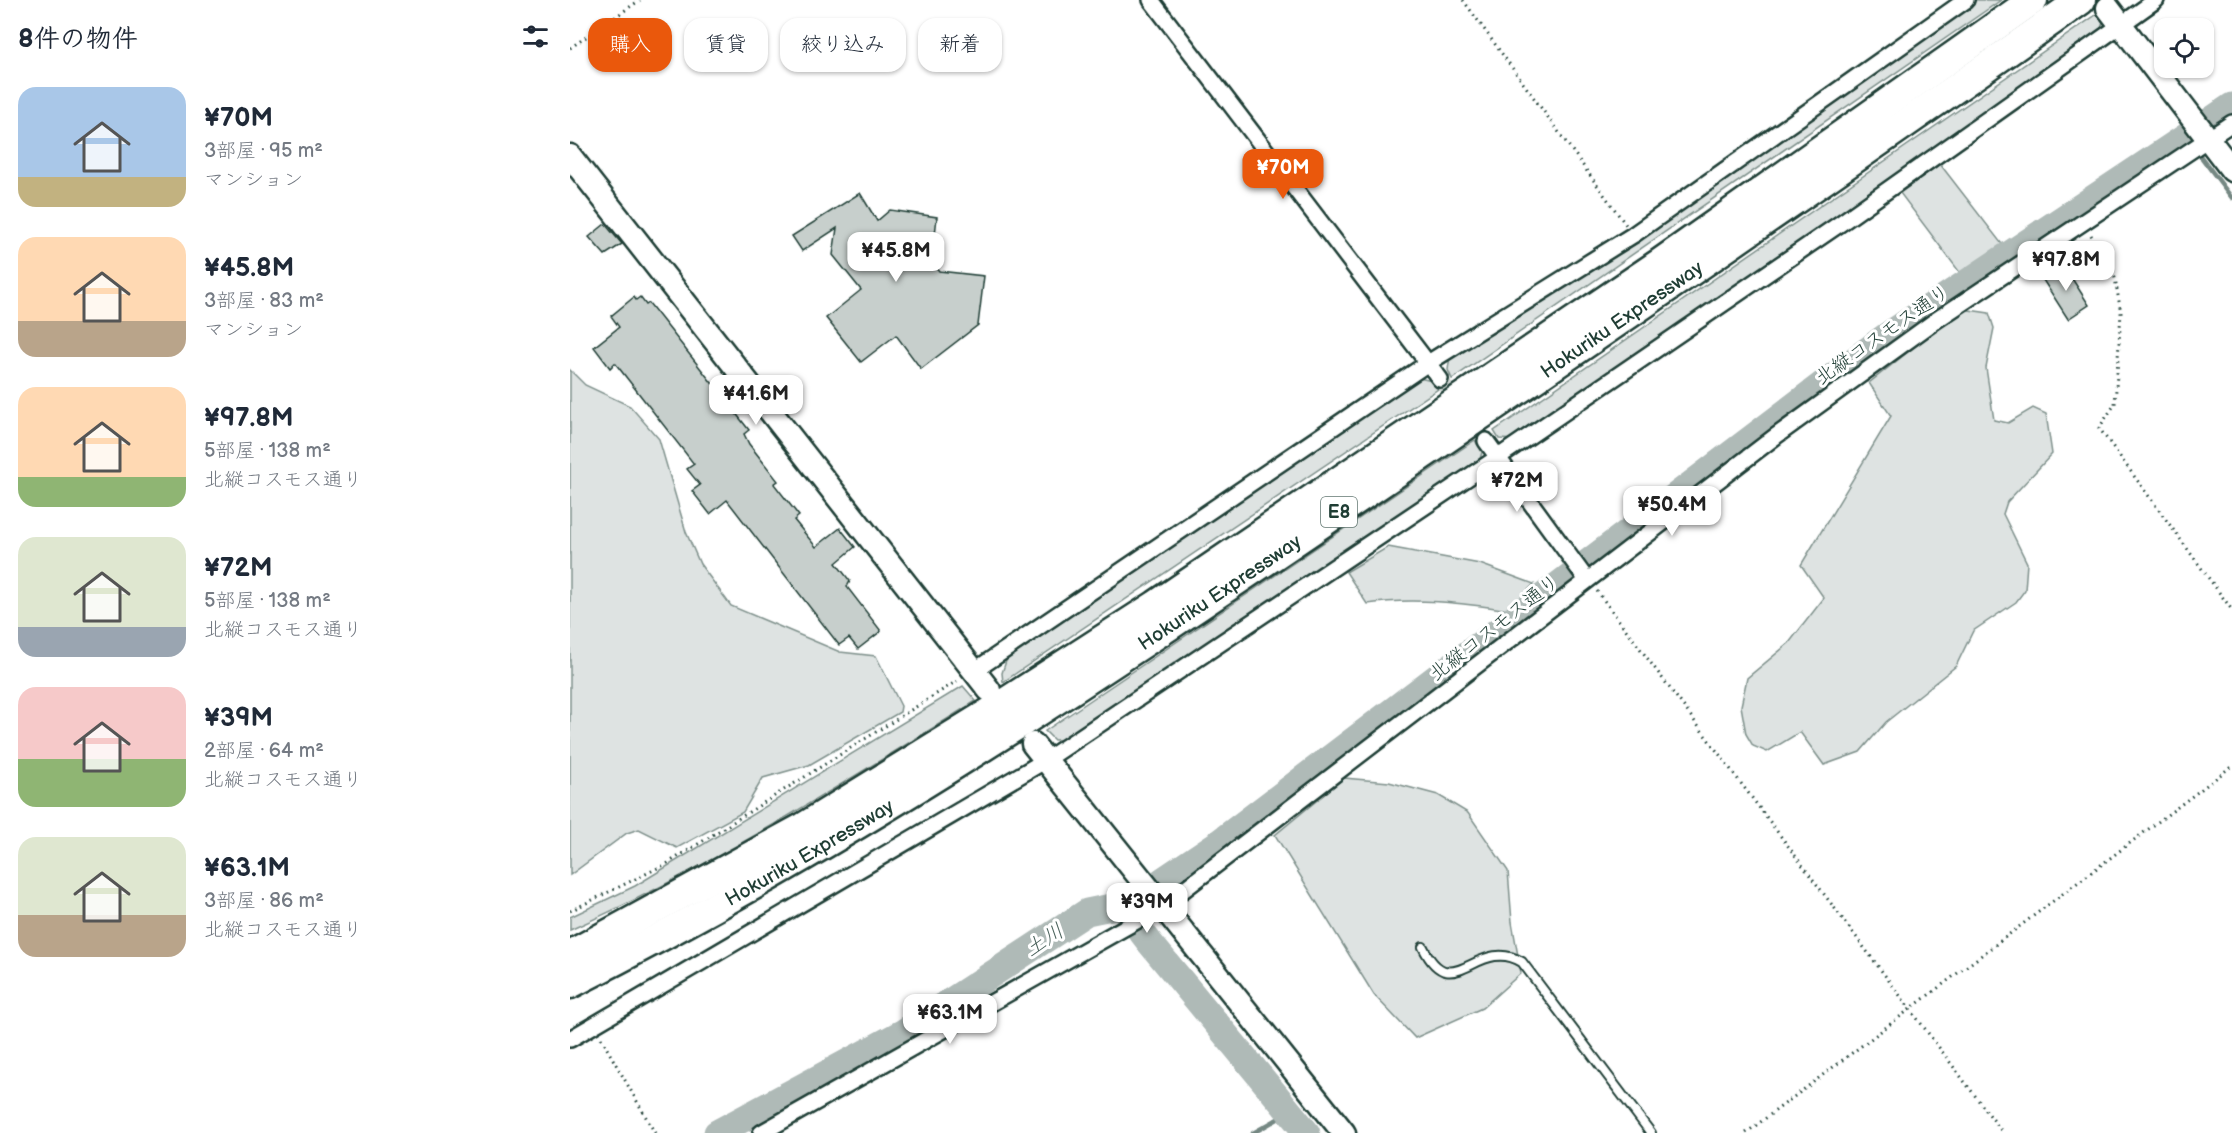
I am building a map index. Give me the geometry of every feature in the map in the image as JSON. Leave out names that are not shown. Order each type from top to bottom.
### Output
[{"type":"highway","name":"Hokuriku Expressway","points":[[570,984],[616,946],[992,711],[1156,605],[1660,263],[2033,0]]},
{"type":"highway","name":"Hokuriku Expressway","points":[[616,946],[796,861],[916,790],[1172,625],[1685,277],[2081,0]]},
{"type":"highway","points":[[570,953],[616,946]]},
{"type":"highway","points":[[570,989],[616,946]]},
{"type":"street","points":[[1151,0],[1440,379]]},
{"type":"street","points":[[974,671],[1428,363],[1633,235],[1966,0]]},
{"type":"street","points":[[570,1039],[1039,752],[1497,458],[1840,223],[2115,16],[2156,0]]},
{"type":"street","points":[[2115,16],[2206,141],[2232,170]]},
{"type":"street","name":"北縦コスモス通り","points":[[761,1133],[1157,909],[1583,574],[1935,321],[2232,123]]},
{"type":"street","points":[[570,156],[989,690]]},
{"type":"street","points":[[1486,441],[1583,574]]},
{"type":"street","points":[[1039,752],[1157,909],[1344,1133]]},
{"type":"lane","points":[[1423,947],[1431,963],[1449,973],[1456,972],[1483,958],[1497,955],[1511,956],[1522,963],[1651,1133]]},
{"type":"path","points":[[570,48],[640,0]]},
{"type":"path","points":[[1463,0],[1633,235]]},
{"type":"path","points":[[2084,223],[2115,278],[2121,313],[2115,404],[2099,428],[2232,610]]},
{"type":"path","points":[[1583,574],[2003,1133]]},
{"type":"path","points":[[570,911],[668,863],[974,671]]},
{"type":"path","points":[[1746,1133],[2232,766]]},
{"type":"path","points":[[594,1026],[655,1133]]},
{"type":"shaded area","points":[[1963,0],[2001,0],[1452,379],[1448,370],[1450,356]]},
{"type":"shaded area","points":[[2099,13],[2103,22],[2100,32],[1516,440],[1499,439],[1494,431]]},
{"type":"shaded area","points":[[1940,164],[2005,248],[1964,278],[1900,193]]},
{"type":"shaded area","points":[[1962,309],[1989,313],[1994,328],[1986,368],[1994,420],[2008,423],[2033,408],[2046,414],[2052,454],[2007,502],[2003,514],[2027,563],[2025,590],[2016,602],[1973,631],[1956,666],[1886,722],[1860,752],[1824,765],[1800,732],[1767,752],[1753,746],[1746,734],[1741,706],[1747,678],[1789,643],[1824,598],[1801,565],[1891,416],[1869,383]]},
{"type":"shaded area","points":[[570,370],[585,385],[630,406],[659,439],[686,532],[700,564],[731,606],[840,652],[876,656],[901,706],[900,712],[809,765],[763,778],[743,812],[677,848],[639,829],[627,833],[570,875]]},
{"type":"shaded area","points":[[1419,378],[1432,381],[1438,389],[1003,682],[1002,673],[1008,655]]},
{"type":"shaded area","points":[[1475,440],[1482,452],[1478,466],[1072,739],[1054,740],[1045,731]]},
{"type":"shaded area","points":[[1388,547],[1480,564],[1534,584],[1509,610],[1420,601],[1367,604],[1346,572]]},
{"type":"shaded area","points":[[963,686],[976,701],[777,823],[675,879],[570,930],[570,917],[635,886]]},
{"type":"shaded area","points":[[1344,778],[1389,782],[1438,795],[1468,813],[1508,871],[1512,922],[1521,973],[1482,1008],[1415,1038],[1374,995],[1275,835]]},
{"type":"building","points":[[860,193],[877,221],[890,210],[937,217],[932,262],[939,271],[984,276],[978,325],[921,369],[896,335],[861,362],[826,318],[861,290],[833,255],[837,228],[802,251],[792,236]]},
{"type":"building","points":[[605,224],[622,244],[605,255],[589,237]]},
{"type":"building","points":[[2064,266],[2089,305],[2068,319],[2043,280]]},
{"type":"building","points":[[634,297],[636,300],[640,297],[646,305],[649,303],[749,430],[744,434],[749,444],[778,481],[774,484],[799,516],[794,520],[816,547],[840,528],[855,547],[836,563],[850,581],[847,587],[881,631],[858,649],[849,638],[839,645],[727,500],[710,514],[692,491],[700,485],[687,469],[694,464],[615,363],[610,368],[594,347],[619,327],[611,316]]},
{"type":"waterway","points":[[2207,123],[2232,106]]},
{"type":"waterway","points":[[1162,881],[1217,844],[1885,337],[2193,132]]},
{"type":"waterway","points":[[2186,137],[2232,198]]},
{"type":"waterway","name":"土川","points":[[717,1133],[902,1033],[1087,912],[1121,905],[1307,1133]]},
{"type":"waterway","points":[[1253,1133],[1290,1112]]},
{"type":"tunnel","points":[[1440,379],[1486,441]]}]
